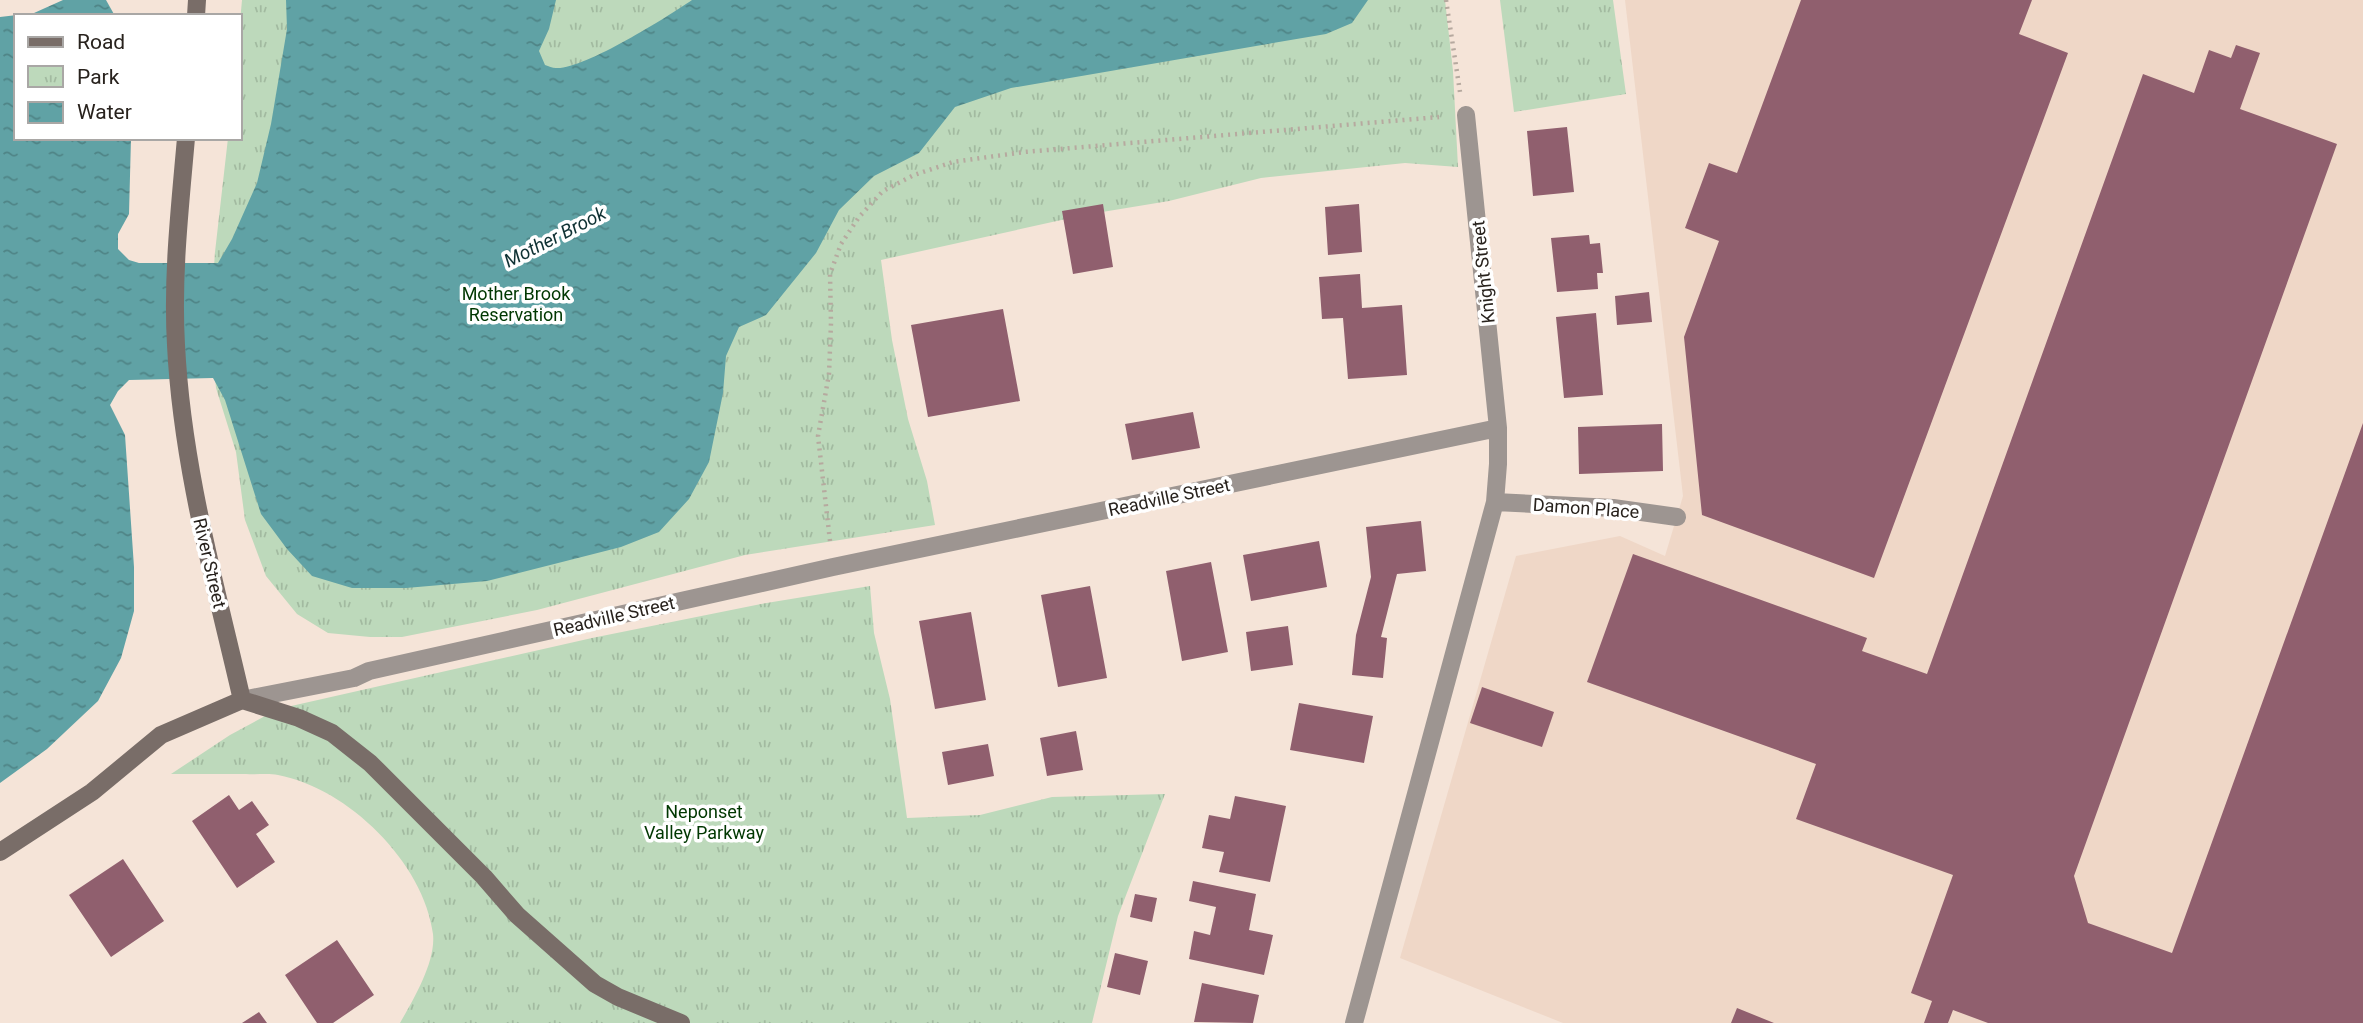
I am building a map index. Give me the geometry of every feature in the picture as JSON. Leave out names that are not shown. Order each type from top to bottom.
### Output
[{"type":"main road","name":"River Street","points":[[186,140],[177,247],[176,345],[180,397],[186,451],[197,509],[242,700]]},
{"type":"main road","points":[[0,852],[92,792],[161,735],[242,700],[299,718],[340,740],[370,763],[548,944],[595,984],[618,997],[681,1023]]},
{"type":"street","name":"Knight Street","points":[[1466,115],[1498,428]]},
{"type":"street","points":[[1354,1023],[1494,502],[1499,464],[1498,428]]},
{"type":"street","name":"Readville Street","points":[[242,700],[354,678],[369,671],[833,567],[1498,428]]},
{"type":"street","name":"Damon Place","points":[[1494,502],[1614,508],[1677,517]]},
{"type":"path","points":[[833,567],[818,436],[829,374],[830,274],[841,244],[859,217],[883,191],[914,175],[953,162],[1024,152],[1466,115],[1458,85],[1446,0]]},
{"type":"shaded area","points":[[1625,0],[2363,0],[2363,1023],[1563,1023],[1400,958],[1516,556],[1620,536],[1665,556],[1683,496]]},
{"type":"green space","name":"Mother Brook Reservation","points":[[242,0],[1445,0],[1453,71],[1458,167],[1405,163],[1261,178],[1169,201],[1084,215],[881,260],[892,340],[908,419],[927,481],[935,525],[745,555],[537,610],[402,637],[328,633],[297,614],[266,576],[245,520],[236,452],[216,388],[210,326],[228,140],[242,140]]},
{"type":"green space","points":[[1500,0],[1613,0],[1626,94],[1514,112]]},
{"type":"green space","name":"Neponset Valley Parkway","points":[[870,586],[874,633],[890,699],[907,818],[980,815],[1052,797],[1165,794],[1118,916],[1092,1023],[400,1023],[427,968],[433,934],[427,907],[415,881],[378,833],[355,812],[330,795],[278,775],[171,774],[230,735],[278,709],[592,638],[761,604]]},
{"type":"water","name":"Mother Brook Reservation","points":[[63,0],[106,0],[114,14],[26,14]]},
{"type":"water","name":"Mother Brook Reservation","points":[[286,0],[556,0],[549,29],[539,51],[545,65],[556,68],[585,61],[604,52],[692,0],[1368,0],[1352,23],[1326,34],[1011,88],[955,107],[919,153],[874,176],[839,210],[816,253],[766,315],[739,327],[726,356],[723,393],[709,462],[689,499],[659,532],[621,547],[487,581],[406,588],[352,588],[312,576],[287,549],[261,514],[225,400],[213,378],[129,380],[118,391],[110,405],[125,435],[134,567],[134,611],[121,658],[98,701],[47,749],[0,783],[0,17],[14,15],[14,140],[131,140],[129,214],[118,234],[118,249],[129,260],[139,263],[218,263],[257,183],[271,124],[287,29]]},
{"type":"building","points":[[1801,0],[2032,0],[2019,34],[2068,53],[1874,578],[1702,515],[1684,337],[1719,241],[1685,228],[1709,163],[1737,173]]},
{"type":"building","points":[[2236,45],[2260,53],[2240,109],[2337,144],[2074,876],[2088,923],[2172,953],[2363,423],[2363,1023],[1988,1023],[1953,1010],[1948,1023],[1924,1023],[1932,1001],[1911,993],[1953,875],[1796,819],[1816,764],[1587,682],[1633,554],[1867,638],[1862,651],[1927,674],[2143,74],[2194,93],[2209,50],[2231,58]]},
{"type":"building","points":[[1567,127],[1574,192],[1533,196],[1527,131]]},
{"type":"building","points":[[1103,204],[1113,267],[1073,274],[1062,211]]},
{"type":"building","points":[[1359,204],[1362,252],[1328,255],[1325,207]]},
{"type":"building","points":[[1589,235],[1590,244],[1600,243],[1603,273],[1597,273],[1598,289],[1557,292],[1551,238]]},
{"type":"building","points":[[1360,274],[1362,308],[1402,305],[1407,375],[1348,379],[1343,318],[1322,319],[1319,277]]},
{"type":"building","points":[[1649,292],[1652,322],[1617,325],[1615,296]]},
{"type":"building","points":[[1003,309],[1020,401],[928,417],[911,325]]},
{"type":"building","points":[[1596,313],[1603,395],[1564,398],[1556,317]]},
{"type":"building","points":[[1193,412],[1200,448],[1132,460],[1125,424]]},
{"type":"building","points":[[1662,424],[1663,471],[1579,474],[1578,427]]},
{"type":"building","points":[[1421,521],[1426,571],[1397,574],[1381,637],[1387,638],[1383,678],[1352,675],[1356,635],[1371,577],[1366,527]]},
{"type":"building","points":[[1319,541],[1327,587],[1251,601],[1243,555]]},
{"type":"building","points":[[1211,562],[1228,652],[1182,661],[1166,571]]},
{"type":"building","points":[[1090,586],[1107,678],[1058,687],[1041,595]]},
{"type":"building","points":[[971,612],[986,700],[935,709],[919,621]]},
{"type":"building","points":[[1288,626],[1293,665],[1251,671],[1246,632]]},
{"type":"building","points":[[1482,687],[1554,712],[1542,747],[1470,723]]},
{"type":"building","points":[[1299,703],[1373,716],[1364,763],[1290,750]]},
{"type":"building","points":[[1076,731],[1083,770],[1047,776],[1040,738]]},
{"type":"building","points":[[988,744],[994,776],[948,785],[942,752]]},
{"type":"building","points":[[229,795],[239,810],[252,801],[269,825],[256,834],[275,862],[237,888],[192,821]]},
{"type":"building","points":[[1235,796],[1286,806],[1270,882],[1219,872],[1224,852],[1202,848],[1209,815],[1230,819]]},
{"type":"building","points":[[123,859],[164,921],[111,957],[69,895]]},
{"type":"building","points":[[1193,881],[1256,894],[1249,930],[1273,935],[1264,975],[1189,959],[1194,931],[1210,935],[1216,907],[1189,901]]},
{"type":"building","points":[[1135,894],[1157,898],[1152,922],[1130,917]]},
{"type":"building","points":[[337,940],[374,995],[333,1023],[317,1023],[285,975]]},
{"type":"building","points":[[1115,953],[1148,961],[1140,995],[1107,987]]},
{"type":"building","points":[[1202,983],[1259,995],[1253,1023],[1194,1022]]},
{"type":"building","points":[[1737,1008],[1774,1023],[1731,1023]]},
{"type":"building","points":[[259,1012],[267,1023],[242,1023]]},
{"type":"water label","name":"Mother Brook","points":[[555,237]]}]
